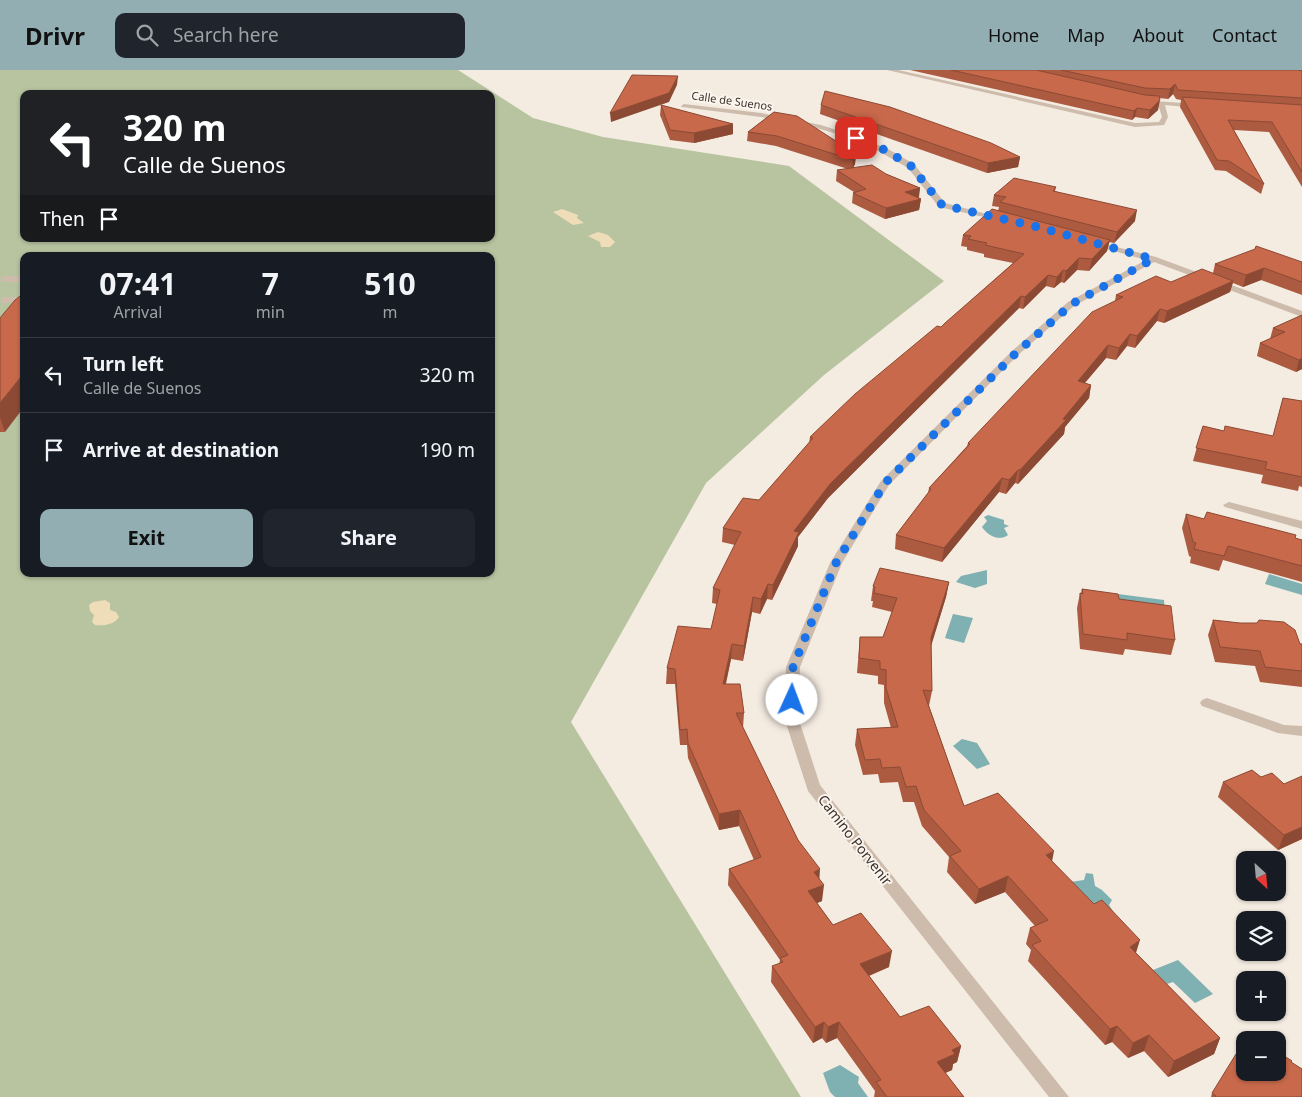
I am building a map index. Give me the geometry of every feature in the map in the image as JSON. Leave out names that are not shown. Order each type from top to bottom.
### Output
[{"type":"street","points":[[890,70],[1135,125],[1162,124],[1165,117],[1161,103]]},
{"type":"street","points":[[1133,99],[1207,106]]},
{"type":"street","name":"Calle de Suenos","points":[[684,106],[761,115],[821,126],[856,138],[885,150],[911,166],[942,205],[1006,220]]},
{"type":"street","points":[[1080,239],[1153,259],[1302,314]]},
{"type":"street","name":"Camino Porvenir","points":[[1060,1097],[813,787],[791,717],[793,667],[836,563],[885,483],[1016,353],[1072,304],[1153,259]]},
{"type":"street","points":[[4,278],[20,279]]},
{"type":"street","points":[[1,300],[20,300]]},
{"type":"street","points":[[1230,505],[1302,525]]},
{"type":"street","points":[[1207,703],[1283,730],[1302,731]]},
{"type":"green space","points":[[0,70],[458,70],[489,90],[20,90],[20,242],[495,242],[495,94],[533,118],[603,137],[789,166],[944,281],[824,375],[706,483],[571,722],[801,1097],[0,1097]]},
{"type":"sand","points":[[562,209],[578,215],[577,218],[584,223],[573,225],[553,212]]},
{"type":"sand","points":[[598,232],[608,235],[615,242],[610,247],[601,247],[600,242],[588,236]]},
{"type":"sand","points":[[105,600],[110,603],[110,610],[116,612],[119,617],[114,622],[108,624],[95,625],[92,622],[94,615],[90,611],[89,605],[93,602]]},
{"type":"water","points":[[988,515],[1004,520],[1004,524],[1009,526],[1004,528],[1008,535],[997,538],[984,530],[982,527],[987,521],[984,517]]},
{"type":"water","points":[[987,570],[987,584],[975,588],[956,582],[961,576]]},
{"type":"water","points":[[1269,574],[1302,584],[1302,595],[1265,584]]},
{"type":"water","points":[[1118,594],[1164,600],[1165,613],[1118,607]]},
{"type":"water","points":[[953,614],[973,618],[964,643],[945,638]]},
{"type":"water","points":[[962,739],[977,743],[990,764],[977,769],[953,746]]},
{"type":"water","points":[[1086,873],[1093,874],[1095,886],[1112,900],[1109,905],[1114,913],[1113,917],[1109,918],[1070,882],[1084,880]]},
{"type":"water","points":[[1178,960],[1213,994],[1195,1003],[1173,982],[1167,984],[1153,970]]},
{"type":"water","points":[[840,1065],[859,1077],[858,1083],[868,1097],[835,1097],[830,1092],[823,1073]]},
{"type":"building","points":[[951,70],[1036,70],[1145,95],[1159,96],[1160,100],[1150,110],[1137,108],[1134,111]]},
{"type":"building","points":[[1061,70],[1298,70],[1302,71],[1302,98],[1178,90],[1175,84],[1170,89],[1145,88]]},
{"type":"building","points":[[632,75],[678,76],[669,93],[610,113]]},
{"type":"building","points":[[825,91],[890,107],[991,143],[1020,157],[988,163],[821,105]]},
{"type":"building","points":[[1182,97],[1302,105],[1302,172],[1272,122],[1228,120],[1264,184],[1229,161],[1217,160]]},
{"type":"building","points":[[661,105],[733,124],[694,133],[670,130]]},
{"type":"building","points":[[774,112],[797,116],[856,154],[853,160],[777,136],[748,132]]},
{"type":"building","points":[[872,165],[886,174],[920,188],[905,192],[921,199],[886,208],[853,193],[866,189],[837,170]]},
{"type":"building","points":[[1014,178],[1056,187],[1053,191],[1137,210],[1117,232],[1000,202],[1006,197],[994,195]]},
{"type":"building","points":[[992,209],[1110,240],[1092,259],[1079,258],[1057,277],[1048,275],[1025,297],[1021,296],[830,484],[794,531],[799,532],[773,585],[768,584],[761,599],[753,597],[744,646],[732,644],[723,684],[740,684],[744,713],[736,713],[798,840],[820,869],[814,872],[824,885],[808,891],[833,925],[861,913],[892,951],[860,964],[900,1017],[929,1006],[961,1046],[952,1050],[955,1054],[937,1062],[964,1097],[887,1097],[876,1082],[881,1080],[839,1022],[828,1027],[824,1022],[815,1027],[772,966],[783,962],[780,958],[788,955],[729,869],[761,857],[740,810],[719,814],[688,743],[687,729],[680,730],[675,669],[667,668],[678,626],[711,629],[720,590],[713,588],[741,532],[723,528],[743,498],[759,500],[813,438],[810,437],[855,394],[937,326],[941,327],[1024,254],[985,245],[987,243],[968,239],[971,236],[963,235]]},
{"type":"building","points":[[1256,246],[1302,262],[1302,282],[1264,268],[1246,275],[1215,264],[1255,249]]},
{"type":"building","points":[[1202,269],[1233,281],[1167,311],[1160,309],[1137,336],[1130,334],[1119,348],[1108,345],[1078,381],[1091,385],[1063,419],[1066,420],[1009,480],[1002,478],[944,548],[896,535],[931,489],[929,488],[970,444],[968,443],[1092,312],[1123,297],[1116,295],[1156,276],[1171,282]]},
{"type":"building","points":[[20,296],[20,378],[0,403],[0,318]]},
{"type":"building","points":[[1302,315],[1302,358],[1299,360],[1260,343],[1285,332],[1273,328]]},
{"type":"building","points":[[1283,398],[1302,401],[1302,477],[1265,469],[1267,462],[1196,448],[1203,426],[1224,431],[1225,426],[1273,436]]},
{"type":"building","points":[[1207,512],[1296,535],[1295,538],[1302,540],[1302,566],[1228,546],[1224,556],[1194,549],[1196,543],[1193,542],[1186,514],[1204,519]]},
{"type":"building","points":[[880,568],[949,582],[931,638],[932,691],[923,690],[964,806],[998,793],[1054,851],[1046,855],[1094,904],[1102,900],[1140,940],[1130,947],[1220,1038],[1174,1061],[1149,1035],[1133,1043],[1117,1026],[1110,1029],[1032,945],[1041,941],[1030,928],[1048,920],[1008,876],[979,889],[950,856],[961,851],[924,810],[916,786],[906,787],[900,767],[882,768],[880,759],[865,760],[857,729],[898,727],[886,688],[886,670],[880,669],[880,661],[859,658],[860,637],[883,637],[897,598],[874,593],[875,587],[873,586]]},
{"type":"building","points":[[1082,589],[1118,594],[1119,599],[1171,606],[1175,640],[1127,633],[1127,640],[1083,634],[1080,593],[1083,594]]},
{"type":"building","points":[[1213,620],[1240,623],[1257,623],[1259,620],[1284,622],[1295,630],[1300,644],[1302,644],[1302,671],[1265,667],[1260,651],[1220,647]]},
{"type":"building","points":[[1252,770],[1261,777],[1272,773],[1284,784],[1302,776],[1302,827],[1284,835],[1223,782]]},
{"type":"building","points":[[1236,1054],[1236,1081],[1286,1081],[1286,1057],[1302,1069],[1302,1097],[1215,1097],[1212,1093]]},
{"type":"route","points":[[792,700],[793,667],[836,563],[885,483],[1016,353],[1072,304],[1153,259],[1034,226],[942,205],[925,181],[911,166],[885,150],[856,138]]}]
